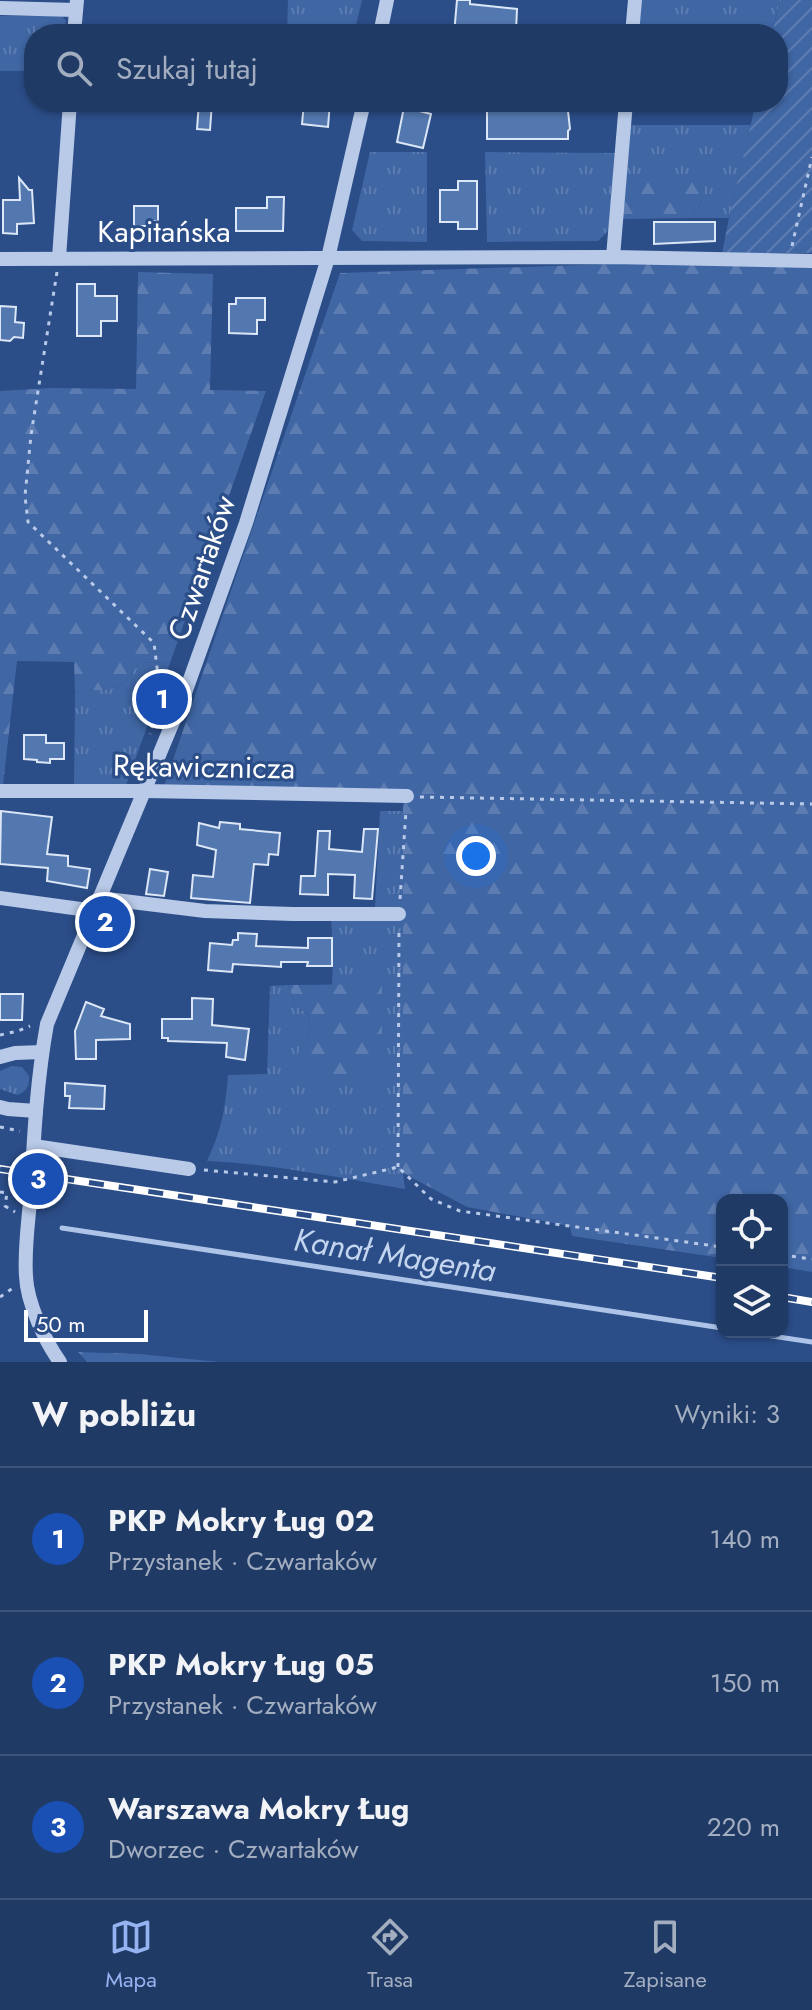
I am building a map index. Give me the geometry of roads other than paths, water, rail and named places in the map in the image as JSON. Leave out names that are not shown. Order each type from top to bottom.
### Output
[{"type":"street","points":[[382,24],[387,0]]},
{"type":"street","points":[[633,24],[635,0]]},
{"type":"street","points":[[0,8],[76,5]]},
{"type":"street","points":[[59,258],[69,112]]},
{"type":"street","name":"Czwartaków","points":[[60,1362],[36,1316],[26,1278],[36,1111],[47,1024],[145,791],[206,637],[246,523],[328,258],[362,112]]},
{"type":"street","points":[[613,257],[625,112]]},
{"type":"street","name":"Kapitańska","points":[[0,259],[788,257],[812,261]]},
{"type":"street","name":"Rękawicznicza","points":[[0,791],[407,796]]},
{"type":"street","points":[[0,898],[205,911],[399,914]]},
{"type":"street","points":[[0,1057],[42,1052]]},
{"type":"street","points":[[0,1107],[36,1111]]},
{"type":"street","points":[[34,1146],[189,1169]]},
{"type":"waterway","name":"Kanał Magenta","points":[[62,1228],[716,1327]]},
{"type":"waterway","name":"Kanał Magenta","points":[[785,1338],[812,1342]]},
{"type":"railway","points":[[0,1169],[716,1277]]},
{"type":"railway","points":[[788,1298],[812,1302]]},
{"type":"place","name":"PKP Mokry Ług 02","points":[[162,699]]},
{"type":"place","name":"PKP Mokry Ług 05","points":[[105,922]]},
{"type":"place","name":"Warszawa Mokry Ług","points":[[38,1179]]}]
